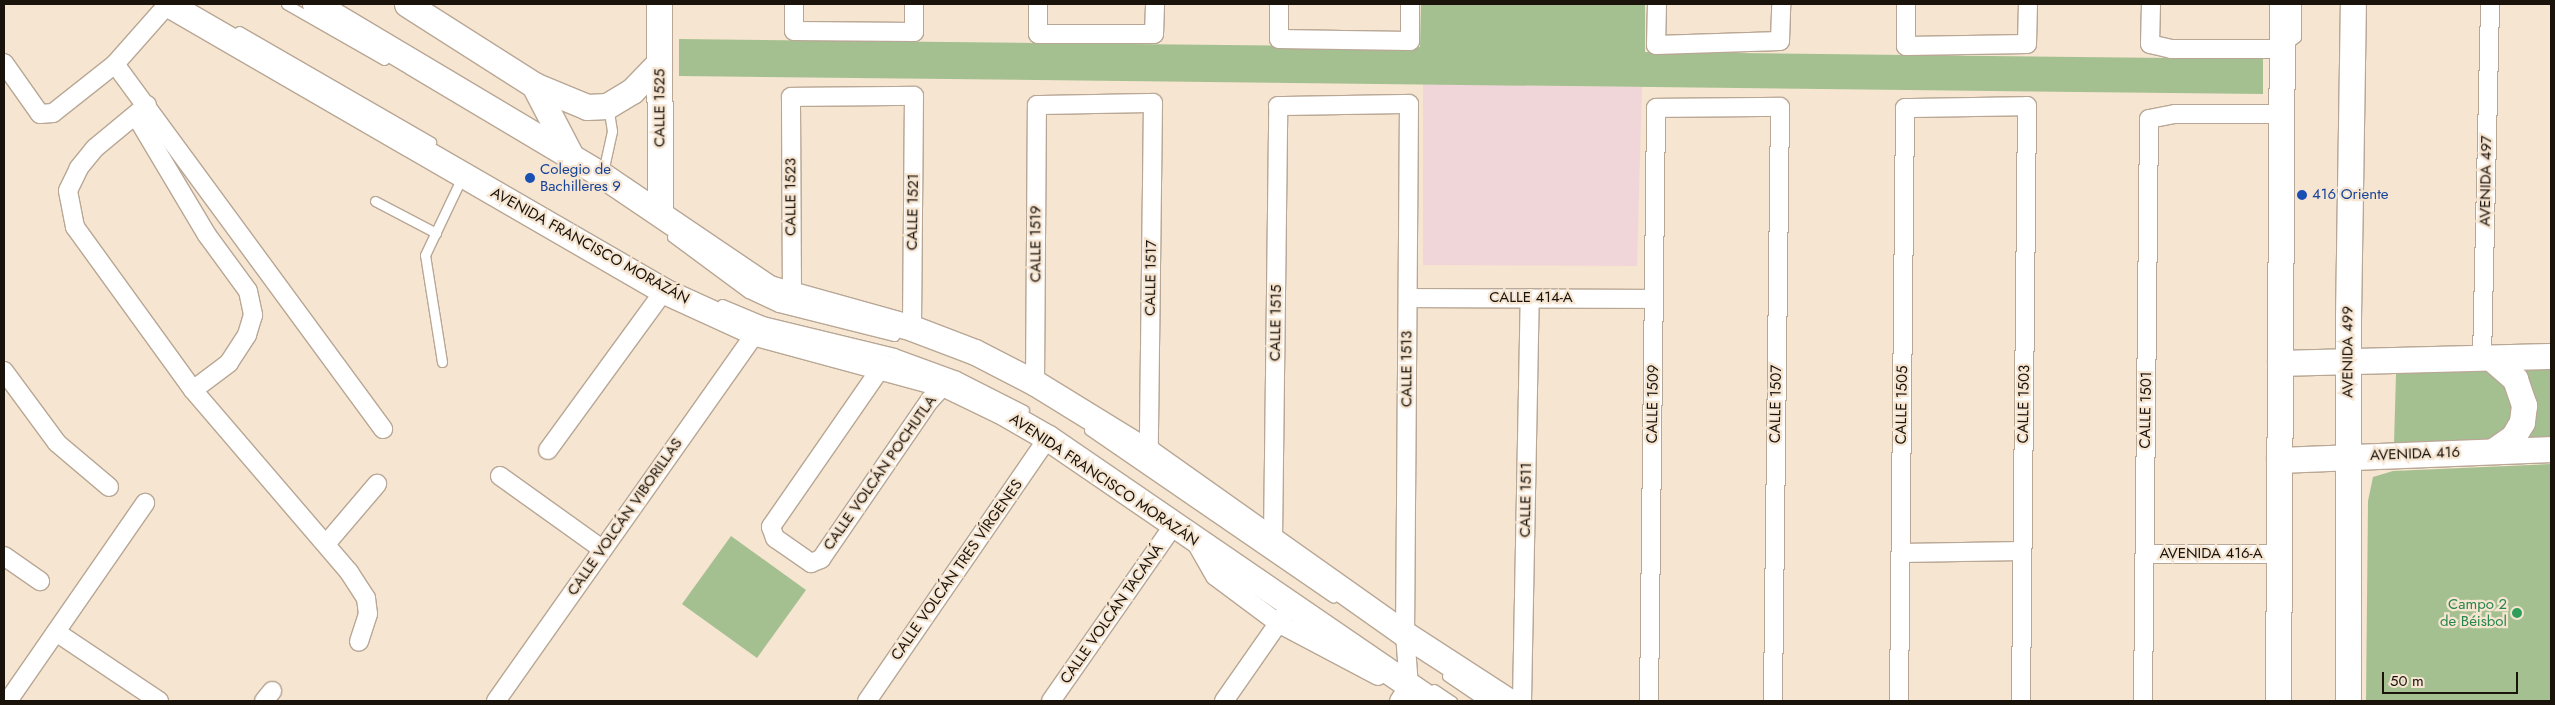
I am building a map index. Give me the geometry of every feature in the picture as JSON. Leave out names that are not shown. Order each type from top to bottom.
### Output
[{"type":"street","points":[[315,4],[602,175],[663,222],[748,275],[792,296],[975,352],[1035,383],[1149,453],[1273,539],[1406,645],[1508,701]]},
{"type":"street","points":[[407,4],[534,85],[587,107],[608,106],[632,91],[659,63]]},
{"type":"street","name":"CALLE 1525","points":[[659,4],[663,222]]},
{"type":"street","points":[[794,4],[794,31],[914,32],[914,4]]},
{"type":"street","points":[[1038,4],[1038,34],[1154,34],[1154,4]]},
{"type":"street","points":[[1279,4],[1279,39],[1410,40],[1410,4]]},
{"type":"street","points":[[1657,4],[1656,45],[1780,41],[1781,4]]},
{"type":"street","points":[[1906,4],[1906,46],[2027,44],[2028,4]]},
{"type":"street","points":[[2151,4],[2150,44],[2172,49],[2281,49]]},
{"type":"street","points":[[2278,701],[2282,4]]},
{"type":"street","name":"AVENIDA 499","points":[[2348,701],[2348,363],[2354,4]]},
{"type":"street","name":"AVENIDA 497","points":[[2487,358],[2490,4]]},
{"type":"street","points":[[4,63],[35,109],[46,115],[53,113],[115,64],[162,8]]},
{"type":"street","name":"AVENIDA FRANCISCO MORAZÁN","points":[[162,8],[756,333],[883,365],[945,384],[1048,438],[1195,540],[1284,615],[1432,701]]},
{"type":"street","points":[[115,64],[142,110],[207,235],[248,290],[253,315],[247,335],[229,363],[193,390]]},
{"type":"street","points":[[534,85],[571,156]]},
{"type":"street","name":"CALLE 1521","points":[[791,97],[914,96],[908,333]]},
{"type":"street","name":"CALLE 1523","points":[[791,97],[792,296]]},
{"type":"street","name":"CALLE 1517","points":[[1037,104],[1153,103],[1149,453]]},
{"type":"street","name":"CALLE 1519","points":[[1035,383],[1037,104]]},
{"type":"street","name":"CALLE 1513","points":[[1278,106],[1410,104],[1405,687]]},
{"type":"street","name":"CALLE 1515","points":[[1273,539],[1278,106]]},
{"type":"street","name":"CALLE 1503","points":[[1905,108],[2027,106],[2021,701]]},
{"type":"street","name":"CALLE 1507","points":[[1656,108],[1780,107],[1773,701]]},
{"type":"street","name":"CALLE 1509","points":[[1649,701],[1656,108]]},
{"type":"street","name":"CALLE 1505","points":[[1899,701],[1905,108]]},
{"type":"street","points":[[142,110],[95,148],[79,168],[68,191],[70,210],[75,227],[193,390],[326,544],[366,598],[368,614],[359,642]]},
{"type":"street","points":[[142,110],[383,429]]},
{"type":"street","name":"CALLE 1501","points":[[2143,701],[2150,120],[2175,114],[2281,114]]},
{"type":"street","points":[[548,450],[675,290]]},
{"type":"street","name":"CALLE 414-A","points":[[1408,298],[1654,299]]},
{"type":"street","name":"CALLE 1511","points":[[1522,701],[1530,298]]},
{"type":"street","name":"CALLE VOLCÁN VIBORILLAS","points":[[496,701],[756,333]]},
{"type":"street","points":[[2280,363],[2348,363],[2551,356]]},
{"type":"street","points":[[2487,358],[2515,379],[2524,405],[2522,422],[2512,437],[2493,451]]},
{"type":"street","name":"CALLE VOLCÁN POCHUTLA","points":[[883,365],[773,523],[771,532],[775,538],[815,563],[930,400],[945,384]]},
{"type":"street","points":[[4,370],[57,443],[109,486]]},
{"type":"street","name":"CALLE VOLCÁN TRES VÍRGENES","points":[[867,701],[1048,438]]},
{"type":"street","name":"AVENIDA 416","points":[[2279,460],[2551,448]]},
{"type":"street","points":[[500,476],[602,549]]},
{"type":"street","points":[[326,544],[377,484]]},
{"type":"street","points":[[8,701],[145,503]]},
{"type":"street","name":"CALLE VOLCÁN TACANÁ","points":[[1050,701],[1173,526]]},
{"type":"street","points":[[1901,552],[2022,551]]},
{"type":"street","name":"AVENIDA 416-A","points":[[2145,554],[2278,554]]},
{"type":"street","points":[[4,556],[40,581]]},
{"type":"street","points":[[1224,701],[1284,615]]},
{"type":"street","points":[[56,632],[153,700]]},
{"type":"lane","points":[[186,4],[222,22],[442,149]]},
{"type":"lane","points":[[286,4],[396,66]]},
{"type":"lane","points":[[2281,49],[2296,36],[2296,4]]},
{"type":"lane","points":[[447,95],[566,163],[620,200]]},
{"type":"lane","points":[[602,175],[612,132],[608,106]]},
{"type":"lane","points":[[442,362],[426,272],[425,255],[463,174]]},
{"type":"lane","points":[[519,194],[675,290]]},
{"type":"lane","points":[[375,201],[436,232]]},
{"type":"lane","points":[[663,222],[748,293],[778,307],[908,333]]},
{"type":"lane","points":[[712,300],[763,321],[894,353],[957,376],[1030,414]]},
{"type":"lane","points":[[941,350],[968,359],[1019,385],[1076,421],[1340,603]]},
{"type":"lane","points":[[1231,550],[1405,687],[1452,701]]},
{"type":"lane","points":[[1438,670],[1484,701]]},
{"type":"shaded area","points":[[1423,84],[1642,87],[1637,266],[1423,265]]},
{"type":"green space","points":[[1421,4],[1645,4],[1645,52],[2263,59],[2263,94],[679,76],[679,39],[1420,47]]},
{"type":"green space","points":[[2551,367],[2551,436],[2394,444],[2396,374]]},
{"type":"green space","points":[[2551,464],[2551,701],[2366,701],[2368,501],[2373,477],[2393,471]]},
{"type":"green space","points":[[731,536],[806,590],[757,658],[682,604]]},
{"type":"place","name":"Colegio de Bachilleres 9","points":[[530,178]]},
{"type":"place","name":"416 Oriente","points":[[2302,195]]},
{"type":"place","name":"Campo 2 de Béisbol","points":[[2517,613]]}]
